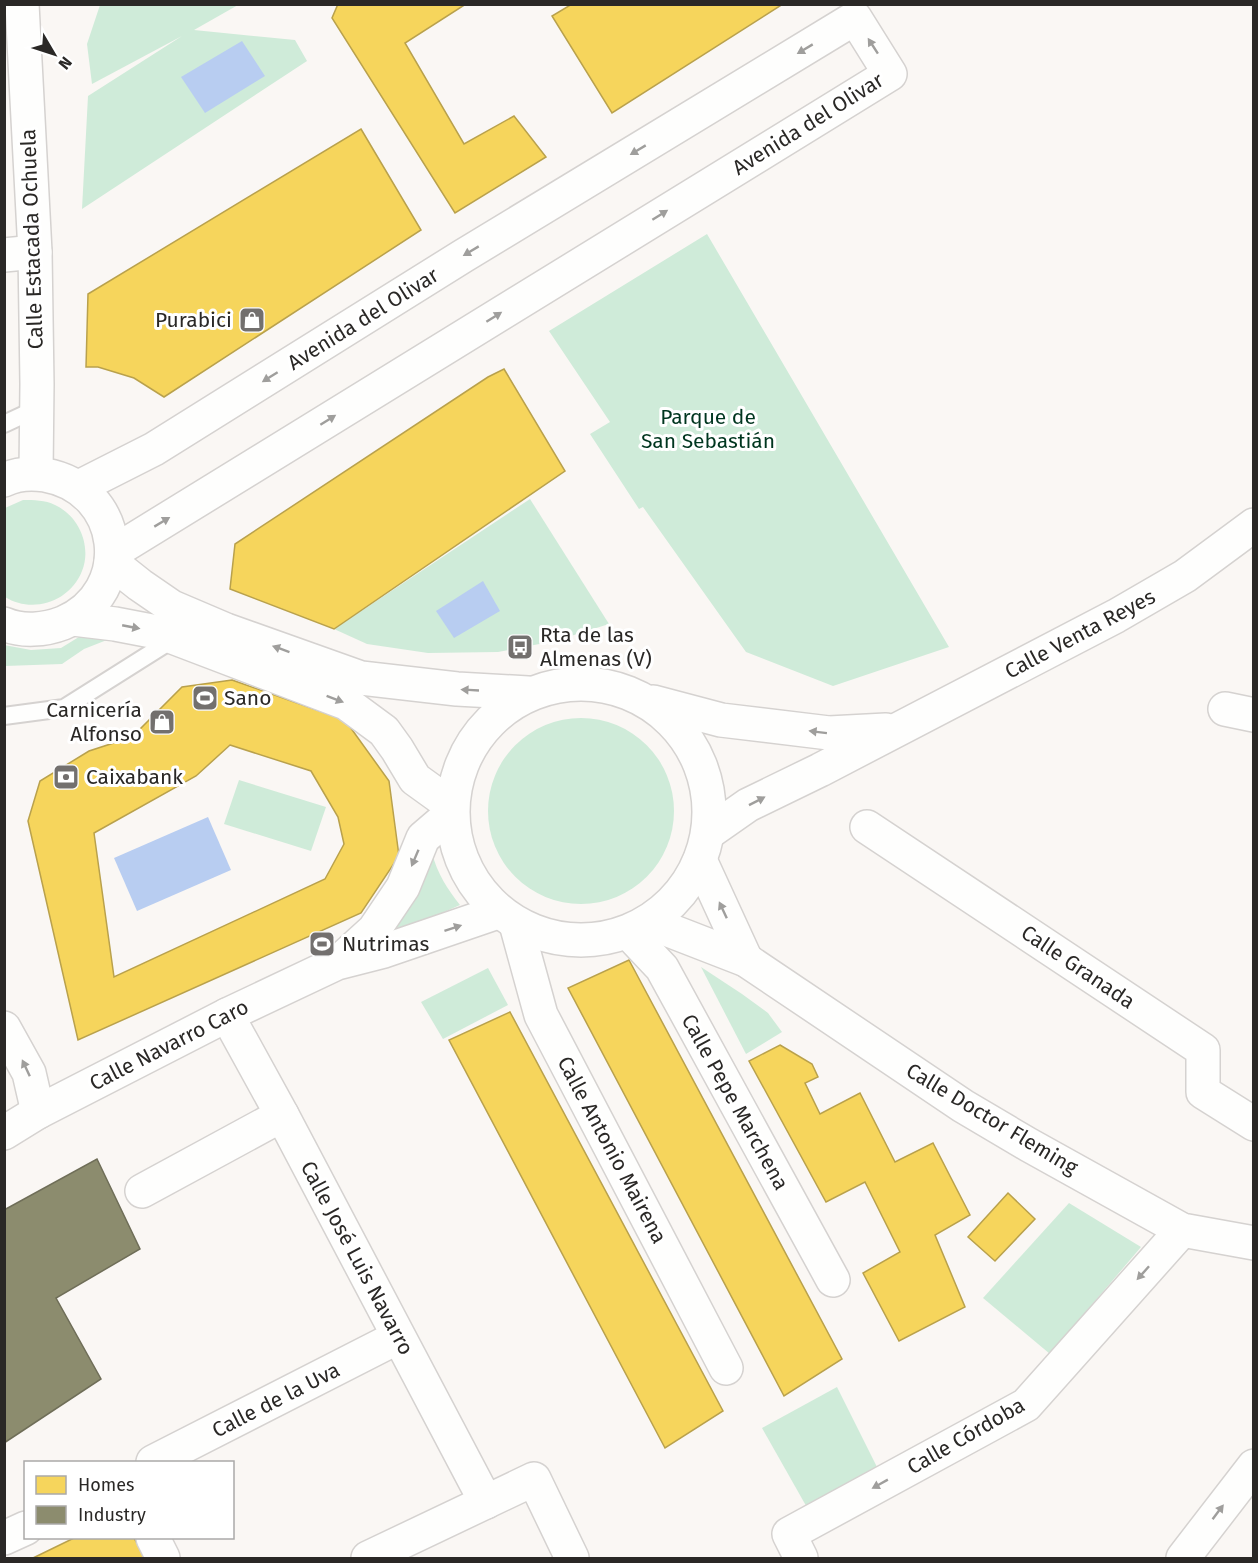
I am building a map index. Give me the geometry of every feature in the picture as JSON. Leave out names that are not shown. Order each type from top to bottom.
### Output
[{"type":"street","name":"Calle Estacada Ochuela","points":[[22,4],[20,254],[36,409],[36,473]]},
{"type":"street","name":"Avenida del Olivar","points":[[79,487],[154,449],[463,256],[855,18],[890,74],[112,557]]},
{"type":"street","points":[[4,480],[36,473],[58,477],[79,487],[97,505],[108,527],[112,557],[105,585],[92,604],[73,619],[53,627],[30,629],[4,624]]},
{"type":"street","name":"Calle Venta Reyes","points":[[704,847],[748,805],[1116,616],[1185,576],[1254,525]]},
{"type":"street","points":[[112,557],[140,585],[172,607],[226,630],[361,678],[457,689],[528,693],[568,683],[609,685],[647,700],[677,725],[698,757],[709,794],[704,847],[679,895],[638,927],[590,941],[552,938],[507,918],[464,868],[451,810],[458,770],[474,738],[498,712],[528,693]]},
{"type":"street","points":[[73,619],[162,633],[346,703],[384,731],[415,779],[451,810]]},
{"type":"street","name":"Calle Venta Reyes","points":[[647,700],[721,720],[829,734],[897,729]]},
{"type":"street","name":"Calle Navarro Caro","points":[[337,963],[374,930],[403,887],[423,838],[451,810]]},
{"type":"street","name":"Calle Granada","points":[[867,827],[1203,1050],[1203,1092],[1254,1124]]},
{"type":"street","points":[[704,847],[746,960]]},
{"type":"street","name":"Calle Navarro Caro","points":[[4,1132],[38,1112],[228,1015],[337,963],[507,918]]},
{"type":"street","name":"Calle Antonio Mairena","points":[[507,918],[541,1015],[726,1368]]},
{"type":"street","name":"Calle Doctor Fleming","points":[[638,927],[746,960],[963,1106],[1182,1230],[1254,1243]]},
{"type":"street","name":"Calle Pepe Marchena","points":[[638,927],[833,1280]]},
{"type":"street","name":"Calle José Luis Navarro","points":[[228,1015],[486,1502]]},
{"type":"street","points":[[4,1028],[29,1073],[38,1112]]},
{"type":"street","points":[[142,1191],[282,1115]]},
{"type":"street","name":"Calle Córdoba","points":[[801,1558],[789,1534],[1026,1405],[1182,1230]]},
{"type":"street","name":"Calle de la Uva","points":[[155,1461],[398,1337]]},
{"type":"street","points":[[1183,1558],[1254,1466]]},
{"type":"street","points":[[368,1558],[534,1479],[572,1558]]},
{"type":"street","points":[[4,1539],[24,1529]]},
{"type":"street","points":[[154,1539],[164,1558]]},
{"type":"lane","points":[[4,424],[36,409]]},
{"type":"lane","points":[[4,716],[63,708],[175,638]]},
{"type":"green space","points":[[100,5],[238,5],[194,30],[295,40],[307,61],[82,209],[88,96],[182,36],[92,84],[87,44]]},
{"type":"green space","name":"Parque de San Sebastián","points":[[707,234],[949,647],[833,686],[746,652],[643,507],[639,509],[590,434],[610,422],[549,331]]},
{"type":"green space","points":[[530,499],[609,624],[555,641],[498,652],[428,653],[367,644],[334,629]]},
{"type":"green space","points":[[23,500],[47,502],[63,510],[77,524],[84,542],[85,561],[76,582],[69,591],[49,602],[27,604],[5,597],[5,508]]},
{"type":"green space","points":[[87,632],[130,637],[128,644],[112,638],[84,649],[62,664],[5,666],[4,645],[31,650],[61,648]]},
{"type":"green space","points":[[581,718],[617,725],[647,745],[667,775],[674,811],[667,847],[647,877],[617,897],[581,904],[545,897],[515,877],[495,847],[488,811],[495,775],[515,745],[545,725]]},
{"type":"green space","points":[[239,780],[326,807],[311,851],[224,824]]},
{"type":"green space","points":[[432,853],[443,881],[460,905],[386,938]]},
{"type":"green space","points":[[701,967],[768,1013],[782,1032],[746,1054]]},
{"type":"green space","points":[[488,968],[508,1005],[443,1039],[421,1002]]},
{"type":"green space","points":[[1069,1203],[1141,1247],[1050,1354],[983,1298]]},
{"type":"green space","points":[[837,1387],[880,1473],[809,1511],[762,1428]]},
{"type":"water","points":[[242,41],[265,76],[205,113],[181,77]]},
{"type":"water","points":[[483,581],[500,611],[454,638],[436,611]]},
{"type":"water","points":[[208,817],[231,870],[137,911],[114,858]]},
{"type":"building: Homes","points":[[338,4],[466,4],[405,43],[464,144],[514,116],[546,157],[455,213],[332,18]]},
{"type":"building: Homes","points":[[572,4],[783,4],[612,113],[552,16]]},
{"type":"building: Homes","points":[[361,129],[421,230],[164,397],[134,378],[98,367],[86,367],[88,294]]},
{"type":"building: Homes","points":[[504,369],[565,471],[334,629],[230,589],[235,544],[488,377]]},
{"type":"building: Homes","points":[[232,680],[345,720],[389,781],[399,856],[361,913],[78,1040],[28,821],[40,781],[89,751],[132,737],[182,687]],"holes":[[[230,745],[311,771],[338,817],[344,844],[325,879],[114,977],[94,833],[196,776]]]},
{"type":"building: Homes","points":[[629,960],[842,1359],[784,1396],[568,988]]},
{"type":"building: Homes","points":[[510,1012],[723,1411],[665,1448],[449,1040]]},
{"type":"building: Homes","points":[[780,1045],[812,1064],[818,1077],[805,1083],[820,1114],[860,1093],[895,1162],[933,1143],[970,1215],[935,1235],[965,1307],[899,1341],[863,1273],[900,1252],[865,1182],[826,1202],[749,1061]]},
{"type":"building: Homes","points":[[1008,1193],[1035,1219],[995,1261],[968,1237]]},
{"type":"building: Homes","points":[[72,1539],[135,1539],[145,1558],[33,1558]]},
{"type":"building: Industry","points":[[97,1159],[140,1249],[56,1298],[101,1379],[4,1443],[4,1210]]},
{"type":"place","name":"Purabici","points":[[252,320]]},
{"type":"place","name":"Rta de las Almenas (V)","points":[[520,647]]},
{"type":"place","name":"Sano","points":[[205,698]]},
{"type":"place","name":"Carnicería Alfonso","points":[[162,722]]},
{"type":"place","name":"Caixabank","points":[[66,777]]},
{"type":"place","name":"Nutrimas","points":[[322,944]]}]
